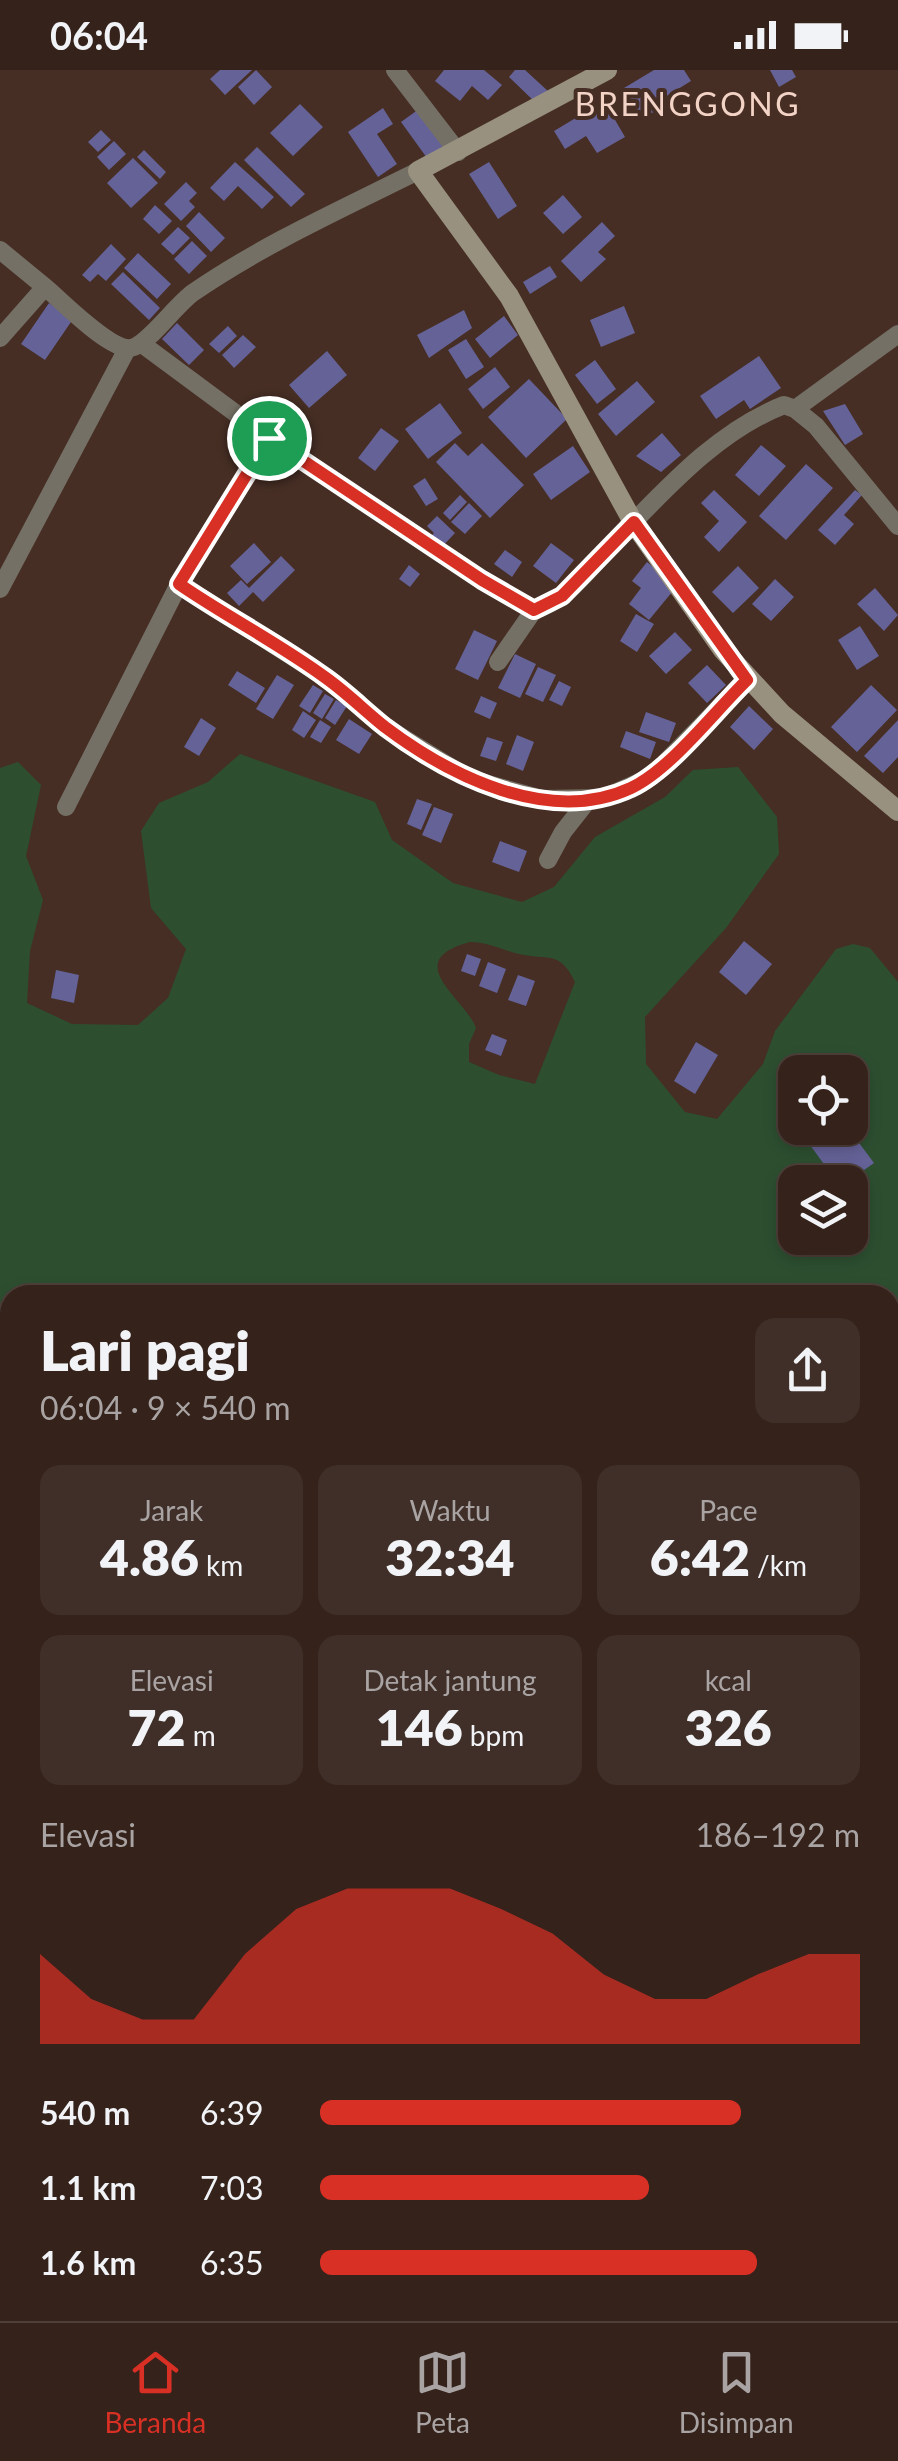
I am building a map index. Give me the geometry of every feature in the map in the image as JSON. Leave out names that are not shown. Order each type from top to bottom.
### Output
[{"type":"street","points":[[395,70],[458,152]]},
{"type":"street","points":[[0,589],[135,346],[188,296],[229,269],[458,152],[607,70]]},
{"type":"street","points":[[418,171],[509,296],[634,522],[747,680],[898,811]]},
{"type":"street","points":[[0,250],[111,344],[135,346],[482,580],[529,617]]},
{"type":"street","points":[[0,338],[45,286]]},
{"type":"street","points":[[795,409],[898,334]]},
{"type":"street","points":[[498,662],[529,617],[562,596],[634,522],[735,431],[784,405],[816,426],[898,526]]},
{"type":"street","points":[[66,807],[179,584],[269,438]]},
{"type":"street","points":[[179,584],[328,678],[387,728],[470,778],[542,799],[589,800],[651,777],[747,680]]},
{"type":"street","points":[[548,860],[563,832],[589,800]]},
{"type":"green space","points":[[240,754],[375,802],[392,840],[453,883],[522,902],[554,887],[595,837],[665,797],[693,770],[738,767],[777,817],[779,854],[726,928],[645,1017],[646,1064],[685,1112],[717,1119],[763,1064],[775,1031],[836,949],[853,944],[870,948],[898,982],[898,1285],[0,1285],[0,768],[18,762],[41,785],[26,856],[43,900],[30,951],[27,1003],[72,1024],[138,1025],[168,998],[186,949],[151,908],[141,831],[159,803],[208,782]],"holes":[[[470,942],[558,960],[575,982],[535,1084],[469,1062],[469,1044],[476,1028],[438,970],[439,959],[449,950]]]},
{"type":"building","points":[[220,70],[252,70],[225,95],[210,79]]},
{"type":"building","points":[[256,70],[272,87],[254,105],[238,87]]},
{"type":"building","points":[[444,70],[484,70],[502,85],[488,100],[472,86],[460,101],[435,81]]},
{"type":"building","points":[[515,70],[525,70],[549,92],[536,103],[509,77]]},
{"type":"building","points":[[654,70],[684,70],[691,81],[657,102],[662,110],[640,116],[624,88]]},
{"type":"building","points":[[770,70],[792,70],[796,77],[779,87]]},
{"type":"building","points":[[604,101],[625,137],[597,153],[586,136],[565,149],[554,131]]},
{"type":"building","points":[[300,104],[323,127],[293,156],[270,133]]},
{"type":"building","points":[[383,108],[393,124],[377,134],[397,164],[378,177],[348,132]]},
{"type":"building","points":[[419,109],[445,145],[427,158],[401,122]]},
{"type":"building","points":[[101,130],[111,140],[98,152],[88,142]]},
{"type":"building","points":[[114,141],[126,154],[109,170],[97,157]]},
{"type":"building","points":[[257,147],[305,194],[291,207],[244,160]]},
{"type":"building","points":[[144,150],[166,172],[160,179],[137,157]]},
{"type":"building","points":[[133,158],[158,183],[131,208],[107,183]]},
{"type":"building","points":[[235,162],[274,197],[262,209],[238,186],[224,201],[210,188]]},
{"type":"building","points":[[489,162],[517,206],[498,219],[469,174]]},
{"type":"building","points":[[186,182],[197,193],[189,201],[195,207],[181,221],[164,204]]},
{"type":"building","points":[[563,195],[582,217],[563,234],[543,213]]},
{"type":"building","points":[[155,205],[172,221],[159,234],[143,219]]},
{"type":"building","points":[[199,212],[225,238],[211,252],[186,226]]},
{"type":"building","points":[[602,222],[615,236],[598,252],[606,259],[581,282],[561,261]]},
{"type":"building","points":[[178,227],[190,238],[173,255],[161,244]]},
{"type":"building","points":[[192,241],[207,256],[189,274],[174,259]]},
{"type":"building","points":[[111,244],[126,259],[106,281],[98,274],[90,282],[82,275]]},
{"type":"building","points":[[138,253],[171,284],[157,299],[124,268]]},
{"type":"building","points":[[550,266],[557,277],[530,294],[523,282]]},
{"type":"building","points":[[123,272],[160,308],[149,320],[111,284]]},
{"type":"building","points":[[49,303],[73,319],[45,360],[21,344]]},
{"type":"building","points":[[624,306],[635,333],[601,347],[590,320]]},
{"type":"building","points":[[464,310],[472,328],[429,358],[417,335]]},
{"type":"building","points":[[504,316],[518,335],[490,358],[475,339]]},
{"type":"building","points":[[177,323],[204,350],[189,365],[162,339]]},
{"type":"building","points":[[228,326],[237,336],[219,353],[209,344]]},
{"type":"building","points":[[243,335],[256,347],[234,368],[222,355]]},
{"type":"building","points":[[466,339],[484,367],[466,379],[448,350]]},
{"type":"building","points":[[327,351],[347,375],[309,408],[289,385]]},
{"type":"building","points":[[759,356],[781,388],[750,409],[744,400],[716,419],[700,396]]},
{"type":"building","points":[[595,360],[616,389],[597,404],[575,375]]},
{"type":"building","points":[[495,367],[510,387],[483,409],[468,389]]},
{"type":"building","points":[[529,379],[567,419],[526,458],[488,417]]},
{"type":"building","points":[[637,381],[655,402],[616,436],[598,414]]},
{"type":"building","points":[[440,403],[462,433],[428,459],[405,429]]},
{"type":"building","points":[[845,404],[863,434],[845,445],[823,411]]},
{"type":"building","points":[[381,428],[399,441],[375,471],[358,458]]},
{"type":"building","points":[[662,433],[681,455],[661,472],[636,456]]},
{"type":"building","points":[[455,443],[468,456],[482,443],[524,485],[490,518],[436,462]]},
{"type":"building","points":[[761,445],[786,466],[759,496],[735,475]]},
{"type":"building","points":[[573,446],[590,472],[551,500],[533,474]]},
{"type":"building","points":[[806,464],[833,488],[786,540],[759,516]]},
{"type":"building","points":[[425,478],[438,499],[426,506],[413,486]]},
{"type":"building","points":[[714,490],[747,522],[719,552],[704,537],[719,521],[701,503]]},
{"type":"building","points":[[855,490],[862,495],[844,515],[854,524],[835,545],[818,530]]},
{"type":"building","points":[[460,495],[467,502],[450,520],[443,513]]},
{"type":"building","points":[[469,503],[482,516],[465,534],[451,522]]},
{"type":"building","points":[[437,516],[455,533],[441,548],[430,537],[434,533],[427,526]]},
{"type":"building","points":[[254,543],[271,562],[247,584],[230,566]]},
{"type":"building","points":[[551,543],[574,560],[556,583],[533,566]]},
{"type":"building","points":[[505,550],[522,562],[512,577],[494,564]]},
{"type":"building","points":[[281,556],[295,570],[263,602],[253,592],[239,606],[227,593],[241,580],[249,588]]},
{"type":"building","points":[[647,562],[677,586],[649,620],[629,604],[641,588],[632,581]]},
{"type":"building","points":[[409,565],[420,574],[410,587],[399,579]]},
{"type":"building","points":[[738,566],[759,588],[733,613],[712,592]]},
{"type":"building","points":[[775,579],[794,597],[771,621],[752,604]]},
{"type":"building","points":[[875,588],[898,615],[884,631],[857,604]]},
{"type":"building","points":[[636,614],[654,624],[637,652],[620,641]]},
{"type":"building","points":[[860,626],[879,656],[857,670],[838,640]]},
{"type":"building","points":[[474,630],[497,641],[478,680],[455,669]]},
{"type":"building","points":[[675,632],[692,650],[666,674],[649,656]]},
{"type":"building","points":[[515,654],[536,664],[520,698],[498,688]]},
{"type":"building","points":[[707,665],[726,685],[707,703],[688,683]]},
{"type":"building","points":[[538,667],[556,675],[543,702],[525,694]]},
{"type":"building","points":[[237,671],[265,688],[256,703],[228,685]]},
{"type":"building","points":[[277,675],[294,685],[273,719],[256,709]]},
{"type":"building","points":[[559,681],[571,687],[562,706],[549,700]]},
{"type":"building","points":[[313,685],[323,691],[310,713],[299,706]]},
{"type":"building","points":[[871,685],[897,710],[857,752],[831,727]]},
{"type":"building","points":[[325,694],[334,699],[322,719],[313,713]]},
{"type":"building","points":[[481,696],[497,703],[490,719],[474,712]]},
{"type":"building","points":[[336,700],[347,706],[335,725],[325,718]]},
{"type":"building","points":[[749,706],[773,729],[754,750],[730,727]]},
{"type":"building","points":[[303,711],[316,720],[304,738],[292,730]]},
{"type":"building","points":[[646,712],[676,723],[669,742],[639,732]]},
{"type":"building","points":[[201,718],[216,728],[199,756],[184,747]]},
{"type":"building","points":[[349,719],[372,734],[359,754],[336,740]]},
{"type":"building","points":[[320,720],[331,727],[321,743],[310,737]]},
{"type":"building","points":[[898,720],[898,757],[883,773],[864,756]]},
{"type":"building","points":[[626,731],[656,742],[650,759],[620,747]]},
{"type":"building","points":[[517,735],[534,742],[523,771],[506,764]]},
{"type":"building","points":[[487,737],[503,742],[496,761],[480,756]]},
{"type":"building","points":[[417,799],[432,804],[421,830],[407,824]]},
{"type":"building","points":[[434,807],[453,814],[441,843],[422,835]]},
{"type":"building","points":[[500,841],[527,851],[519,872],[492,862]]},
{"type":"building","points":[[744,941],[772,964],[746,995],[719,972]]},
{"type":"building","points":[[467,954],[481,959],[475,976],[461,971]]},
{"type":"building","points":[[488,962],[506,969],[497,993],[479,986]]},
{"type":"building","points":[[56,970],[79,975],[74,1003],[51,998]]},
{"type":"building","points":[[518,975],[535,981],[526,1006],[508,1000]]},
{"type":"building","points":[[492,1034],[507,1040],[501,1056],[485,1050]]},
{"type":"building","points":[[696,1042],[718,1055],[695,1094],[674,1081]]},
{"type":"building","points":[[810,1145],[861,1145],[874,1163],[868,1167],[825,1165]]},
{"type":"district","name":"BRENGGONG","points":[[688,105]]},
{"type":"route","points":[[269,438],[482,580],[534,610],[545,608],[562,596],[634,522],[747,680],[651,777],[603,798],[542,799],[470,778],[387,728],[328,678],[179,584],[269,438]]}]
